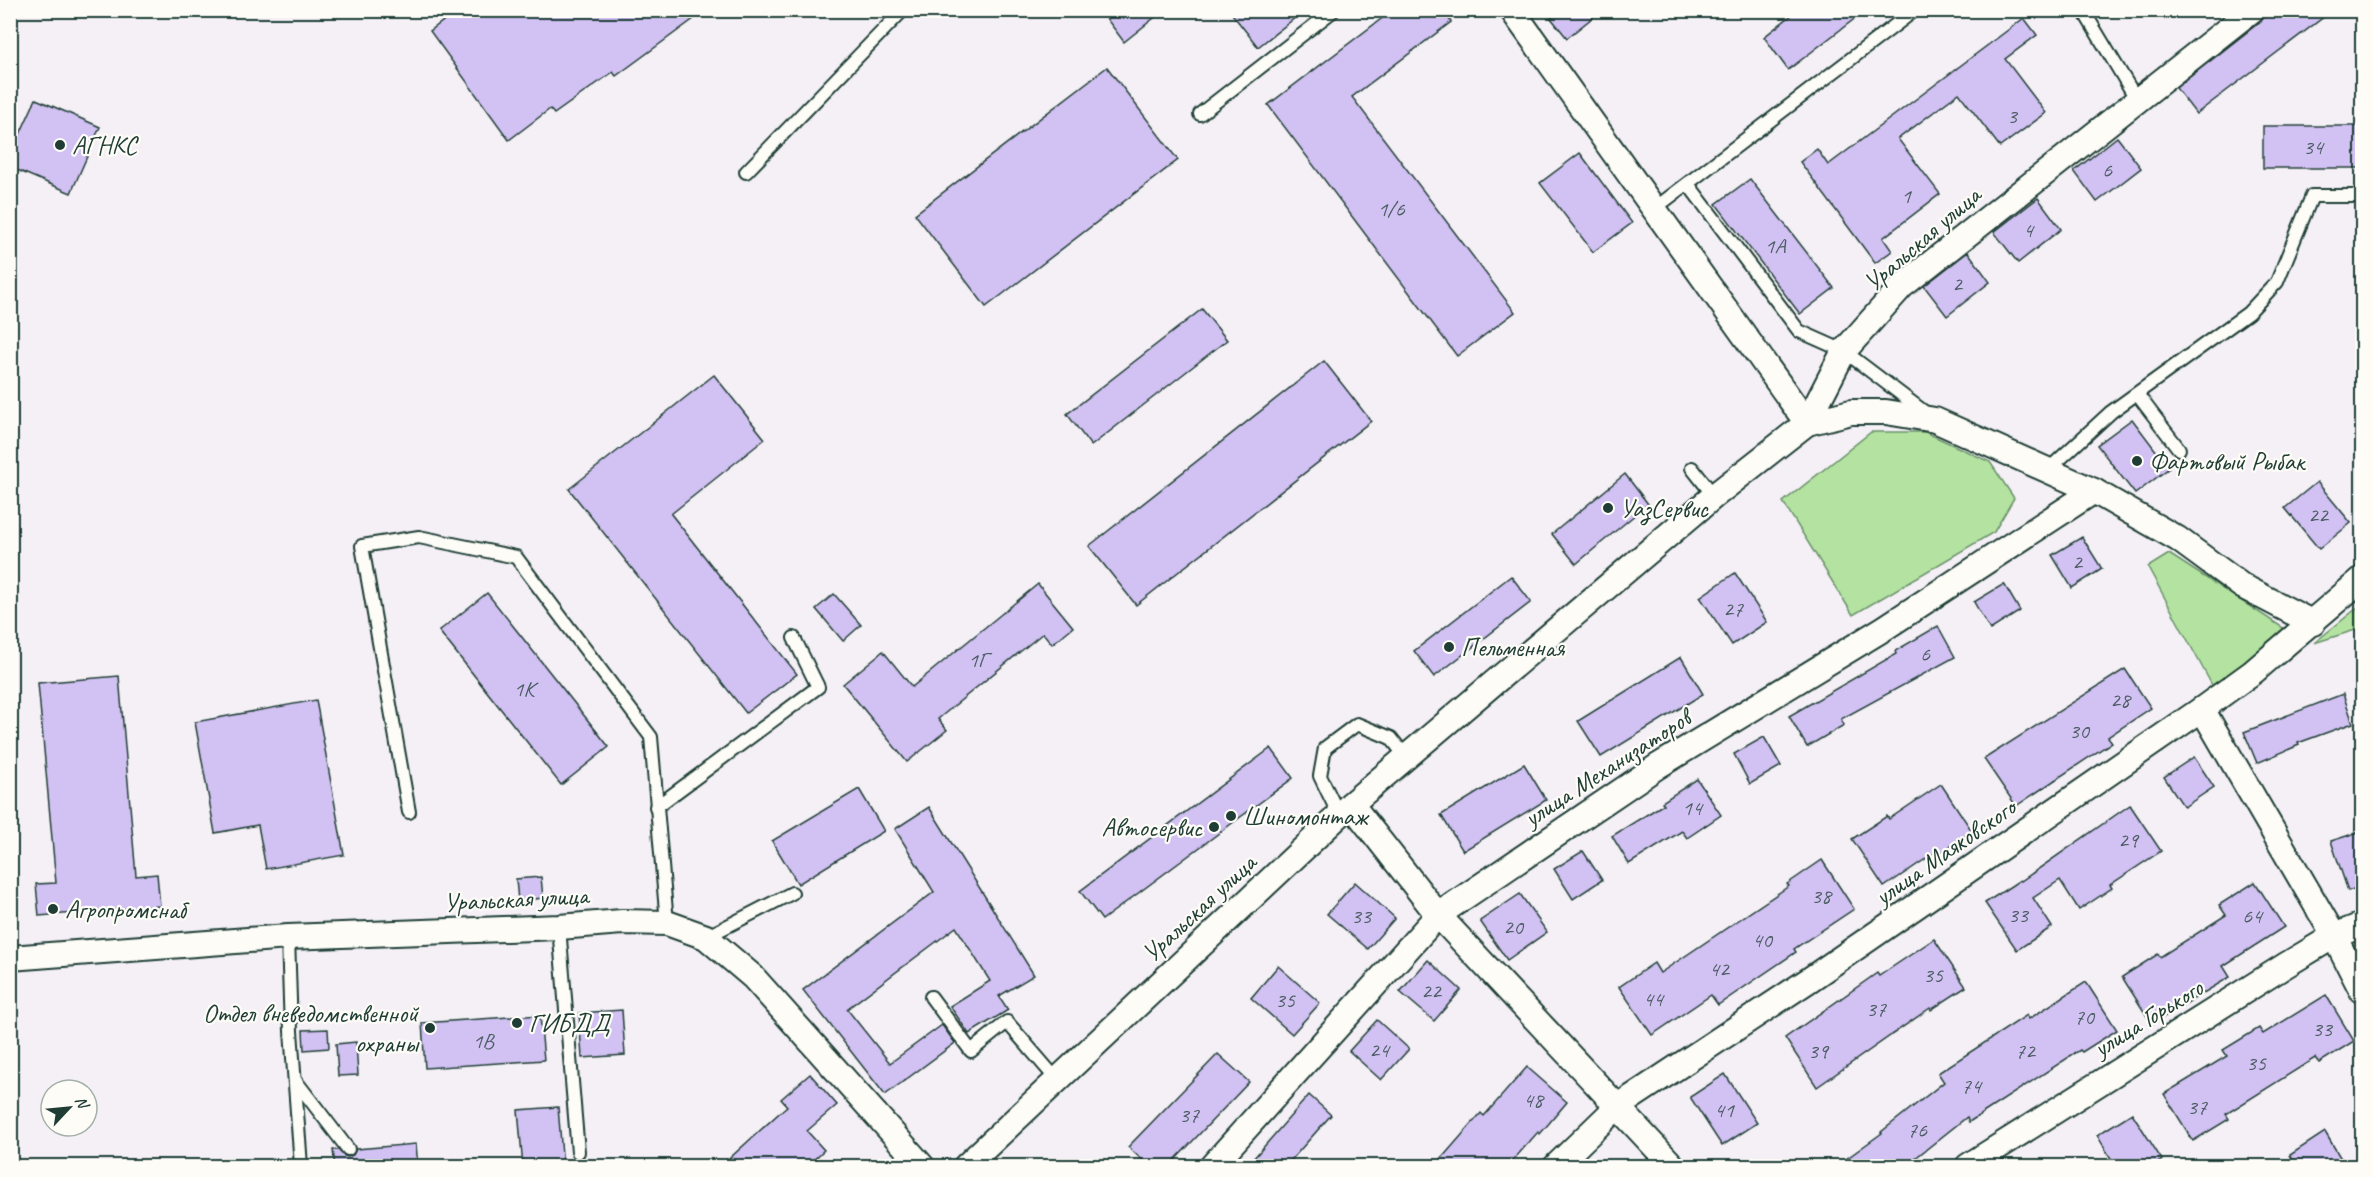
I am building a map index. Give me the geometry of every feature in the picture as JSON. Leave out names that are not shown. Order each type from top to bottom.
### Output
[{"type":"street","points":[[1512,10],[1807,423],[1851,412],[1886,412],[1935,420],[2094,490],[2178,539],[2242,586],[2313,622]]},
{"type":"street","name":"Уральская улица","points":[[966,1167],[1345,810],[1714,496],[1807,423],[1844,351],[1902,286],[2253,10]]},
{"type":"street","name":"улица Механизаторов","points":[[1212,1167],[1438,915],[1658,766],[1883,629],[2094,490]]},
{"type":"street","name":"улица Маяковского","points":[[1556,1167],[1617,1107],[1819,973],[2202,709],[2253,672],[2362,579]]},
{"type":"street","points":[[2202,709],[2334,936],[2362,991]]},
{"type":"street","points":[[1345,810],[1438,915],[1673,1167]]},
{"type":"street","name":"Уральская улица","points":[[10,958],[288,937],[559,927],[622,922],[667,923],[706,937],[753,977],[922,1167]]},
{"type":"street","name":"улица Горького","points":[[1968,1167],[2334,936],[2362,925]]},
{"type":"lane","points":[[746,172],[903,10]]},
{"type":"lane","points":[[1200,114],[1334,10]]},
{"type":"lane","points":[[1654,209],[1915,10]]},
{"type":"lane","points":[[2083,10],[2137,100]]},
{"type":"lane","points":[[1688,184],[1799,331],[1844,351],[1935,420]]},
{"type":"lane","points":[[2049,469],[2112,412],[2248,313],[2277,282],[2312,196],[2362,196]]},
{"type":"lane","points":[[2137,394],[2179,449]]},
{"type":"lane","points":[[1692,468],[1714,496]]},
{"type":"lane","points":[[409,812],[362,546],[419,537],[516,557],[651,737],[667,923]]},
{"type":"lane","points":[[656,807],[818,687],[794,638]]},
{"type":"lane","points":[[1345,810],[1320,776],[1325,748],[1357,724],[1391,738],[1406,757]]},
{"type":"lane","points":[[706,937],[743,916],[792,893]]},
{"type":"lane","points":[[559,927],[578,1152]]},
{"type":"lane","points":[[288,937],[301,1167]]},
{"type":"lane","points":[[931,997],[971,1051],[1007,1022],[1058,1080]]},
{"type":"lane","points":[[295,1079],[348,1149]]},
{"type":"green space","points":[[1871,432],[1925,432],[1990,462],[2014,498],[1994,532],[1853,615],[1783,502]]},
{"type":"green space","points":[[2169,554],[2288,631],[2213,687],[2148,567]]},
{"type":"green space","points":[[2362,604],[2362,628],[2314,643]]},
{"type":"building","points":[[458,10],[706,10],[616,76],[613,72],[554,114],[550,109],[509,140],[430,31]]},
{"type":"building","points":[[1100,10],[1164,10],[1124,42]]},
{"type":"building","points":[[1229,10],[1305,10],[1258,47]]},
{"type":"building","points":[[1393,10],[1443,10],[1451,22],[1352,97],[1515,312],[1457,356],[1268,105]]},
{"type":"building","points":[[1561,10],[1602,10],[1567,38],[1551,18]]},
{"type":"building","points":[[1798,10],[1866,10],[1788,70],[1764,37]]},
{"type":"building","points":[[2270,10],[2333,10],[2196,114],[2176,88],[2261,21]]},
{"type":"building","points":[[2024,18],[2037,35],[2005,59],[2046,113],[2000,147],[1959,93],[1898,139],[1940,194],[1883,238],[1892,251],[1875,263],[1800,162],[1817,149],[1828,165]]},
{"type":"building","points":[[1107,67],[1178,160],[986,307],[915,214]]},
{"type":"building","points":[[36,99],[100,127],[71,193],[10,167],[10,156]]},
{"type":"building","points":[[2263,126],[2362,126],[2362,168],[2263,168]]},
{"type":"building","points":[[2117,137],[2141,168],[2097,202],[2074,171]]},
{"type":"building","points":[[1580,153],[1632,223],[1593,252],[1540,183]]},
{"type":"building","points":[[1750,179],[1834,288],[1800,314],[1716,204]]},
{"type":"building","points":[[2038,198],[2061,229],[2018,263],[1994,232]]},
{"type":"building","points":[[1968,252],[1990,282],[1947,316],[1924,286]]},
{"type":"building","points":[[1202,309],[1227,340],[1091,446],[1067,414]]},
{"type":"building","points":[[1324,361],[1371,421],[1136,605],[1089,546]]},
{"type":"building","points":[[714,375],[765,439],[671,514],[797,674],[746,713],[569,489]]},
{"type":"building","name":"Фартовый Рыбак","points":[[2132,419],[2169,468],[2135,494],[2097,445]]},
{"type":"building","points":[[1625,474],[1648,504],[1576,564],[1552,534]]},
{"type":"building","points":[[2317,482],[2351,523],[2319,549],[2285,508]]},
{"type":"building","points":[[2082,537],[2102,569],[2072,588],[2052,555]]},
{"type":"building","points":[[1735,573],[1767,622],[1732,645],[1700,597]]},
{"type":"building","points":[[1511,576],[1531,602],[1434,677],[1414,651]]},
{"type":"building","points":[[1038,584],[1073,627],[1052,644],[1043,633],[938,719],[947,730],[907,762],[843,684],[883,651],[912,687]]},
{"type":"building","points":[[2004,584],[2020,611],[1990,630],[1974,602]]},
{"type":"building","points":[[487,593],[609,747],[561,785],[439,631]]},
{"type":"building","points":[[834,594],[861,625],[843,641],[816,609]]},
{"type":"building","points":[[1938,626],[1955,657],[1841,719],[1844,725],[1807,747],[1789,716],[1896,654],[1895,651]]},
{"type":"building","points":[[1681,657],[1703,694],[1601,757],[1578,721]]},
{"type":"building","points":[[2125,669],[2151,708],[2108,737],[2112,742],[2016,806],[1984,759]]},
{"type":"building","points":[[119,676],[136,876],[157,874],[160,906],[39,916],[36,884],[56,883],[38,683]]},
{"type":"building","points":[[2343,694],[2353,723],[2298,743],[2299,745],[2257,763],[2244,732]]},
{"type":"building","points":[[316,700],[344,855],[266,869],[258,825],[215,833],[195,722]]},
{"type":"building","points":[[1764,737],[1781,766],[1750,784],[1734,754]]},
{"type":"building","points":[[1271,748],[1293,778],[1102,920],[1080,891]]},
{"type":"building","points":[[2194,757],[2214,787],[2184,807],[2164,777]]},
{"type":"building","points":[[1524,764],[1546,800],[1463,851],[1441,815]]},
{"type":"building","points":[[1697,779],[1721,815],[1687,838],[1682,831],[1629,864],[1612,836],[1664,804],[1662,802]]},
{"type":"building","points":[[1941,784],[1972,831],[1938,855],[1936,852],[1884,887],[1852,839],[1887,816],[1889,819]]},
{"type":"building","points":[[859,789],[884,831],[798,884],[772,841]]},
{"type":"building","points":[[2130,805],[2161,851],[2110,885],[2112,888],[2079,910],[2060,880],[2033,898],[2052,927],[2017,950],[1985,903],[2021,881]]},
{"type":"building","points":[[929,807],[1034,975],[999,996],[1008,1010],[969,1034],[950,1006],[990,981],[956,927],[847,1009],[890,1063],[942,1025],[955,1043],[885,1095],[803,990],[934,892],[895,829]]},
{"type":"building","points":[[2362,831],[2362,886],[2348,891],[2331,841]]},
{"type":"building","points":[[1583,851],[1602,880],[1573,899],[1554,869]]},
{"type":"building","points":[[1822,860],[1854,909],[1794,949],[1796,952],[1718,1005],[1711,995],[1652,1035],[1619,987],[1654,963],[1660,973],[1789,886],[1787,884]]},
{"type":"building","points":[[541,877],[543,898],[518,901],[516,879]]},
{"type":"building","points":[[1355,882],[1395,918],[1368,949],[1327,914]]},
{"type":"building","points":[[2255,882],[2284,927],[2223,966],[2230,977],[2152,1024],[2122,977],[2158,954],[2160,957],[2226,915],[2219,905]]},
{"type":"building","points":[[1520,894],[1547,932],[1507,960],[1480,921]]},
{"type":"building","points":[[1934,939],[1966,987],[1931,1010],[1930,1008],[1817,1087],[1785,1038],[1877,973],[1879,976]]},
{"type":"building","points":[[1428,960],[1461,990],[1434,1021],[1400,992]]},
{"type":"building","points":[[1278,966],[1320,1003],[1292,1034],[1251,998]]},
{"type":"building","points":[[2086,982],[2117,1030],[2082,1052],[2080,1050],[1969,1122],[1967,1117],[1904,1167],[1835,1167],[1882,1133],[1944,1082],[1938,1073],[2027,1015],[2029,1019]]},
{"type":"building","points":[[2326,995],[2354,1041],[2319,1063],[2315,1058],[2226,1114],[2229,1119],[2193,1141],[2164,1094],[2227,1056],[2223,1050],[2259,1028],[2263,1034]]},
{"type":"building","points":[[622,1010],[625,1055],[582,1058],[579,1013]]},
{"type":"building","points":[[540,1015],[544,1060],[425,1068],[422,1023]]},
{"type":"building","points":[[1377,1020],[1409,1049],[1381,1080],[1349,1051]]},
{"type":"building","points":[[328,1029],[329,1048],[304,1050],[303,1030]]},
{"type":"building","points":[[356,1042],[358,1075],[338,1076],[336,1044]]},
{"type":"building","points":[[1218,1054],[1249,1082],[1168,1167],[1150,1167],[1128,1147]]},
{"type":"building","points":[[1527,1067],[1567,1102],[1540,1134],[1538,1132],[1507,1167],[1434,1167],[1481,1113],[1484,1116]]},
{"type":"building","points":[[810,1074],[837,1105],[807,1131],[824,1150],[806,1167],[720,1167],[787,1106],[781,1099]]},
{"type":"building","points":[[1725,1074],[1757,1123],[1722,1146],[1690,1097]]},
{"type":"building","points":[[1309,1095],[1331,1115],[1285,1167],[1246,1167]]},
{"type":"building","points":[[558,1107],[563,1167],[523,1167],[518,1110]]},
{"type":"building","points":[[2132,1113],[2162,1160],[2152,1167],[2116,1167],[2097,1135]]},
{"type":"building","points":[[2325,1132],[2346,1167],[2297,1167],[2290,1155]]},
{"type":"building","points":[[416,1144],[418,1167],[335,1167],[333,1150],[338,1150],[348,1157],[353,1155],[356,1149]]},
{"type":"place","name":"АГНКС","points":[[60,145]]},
{"type":"place","name":"Фартовый Рыбак","points":[[2137,461]]},
{"type":"place","name":"УазСервис","points":[[1608,508]]},
{"type":"place","name":"Пельменная","points":[[1449,647]]},
{"type":"place","name":"Шиномонтаж","points":[[1231,816]]},
{"type":"place","name":"Автосервис","points":[[1214,827]]},
{"type":"place","name":"Агропромснаб","points":[[53,909]]},
{"type":"place","name":"ГИБДД","points":[[517,1023]]},
{"type":"place","name":"Отдел вневедомственной охраны","points":[[430,1028]]}]
